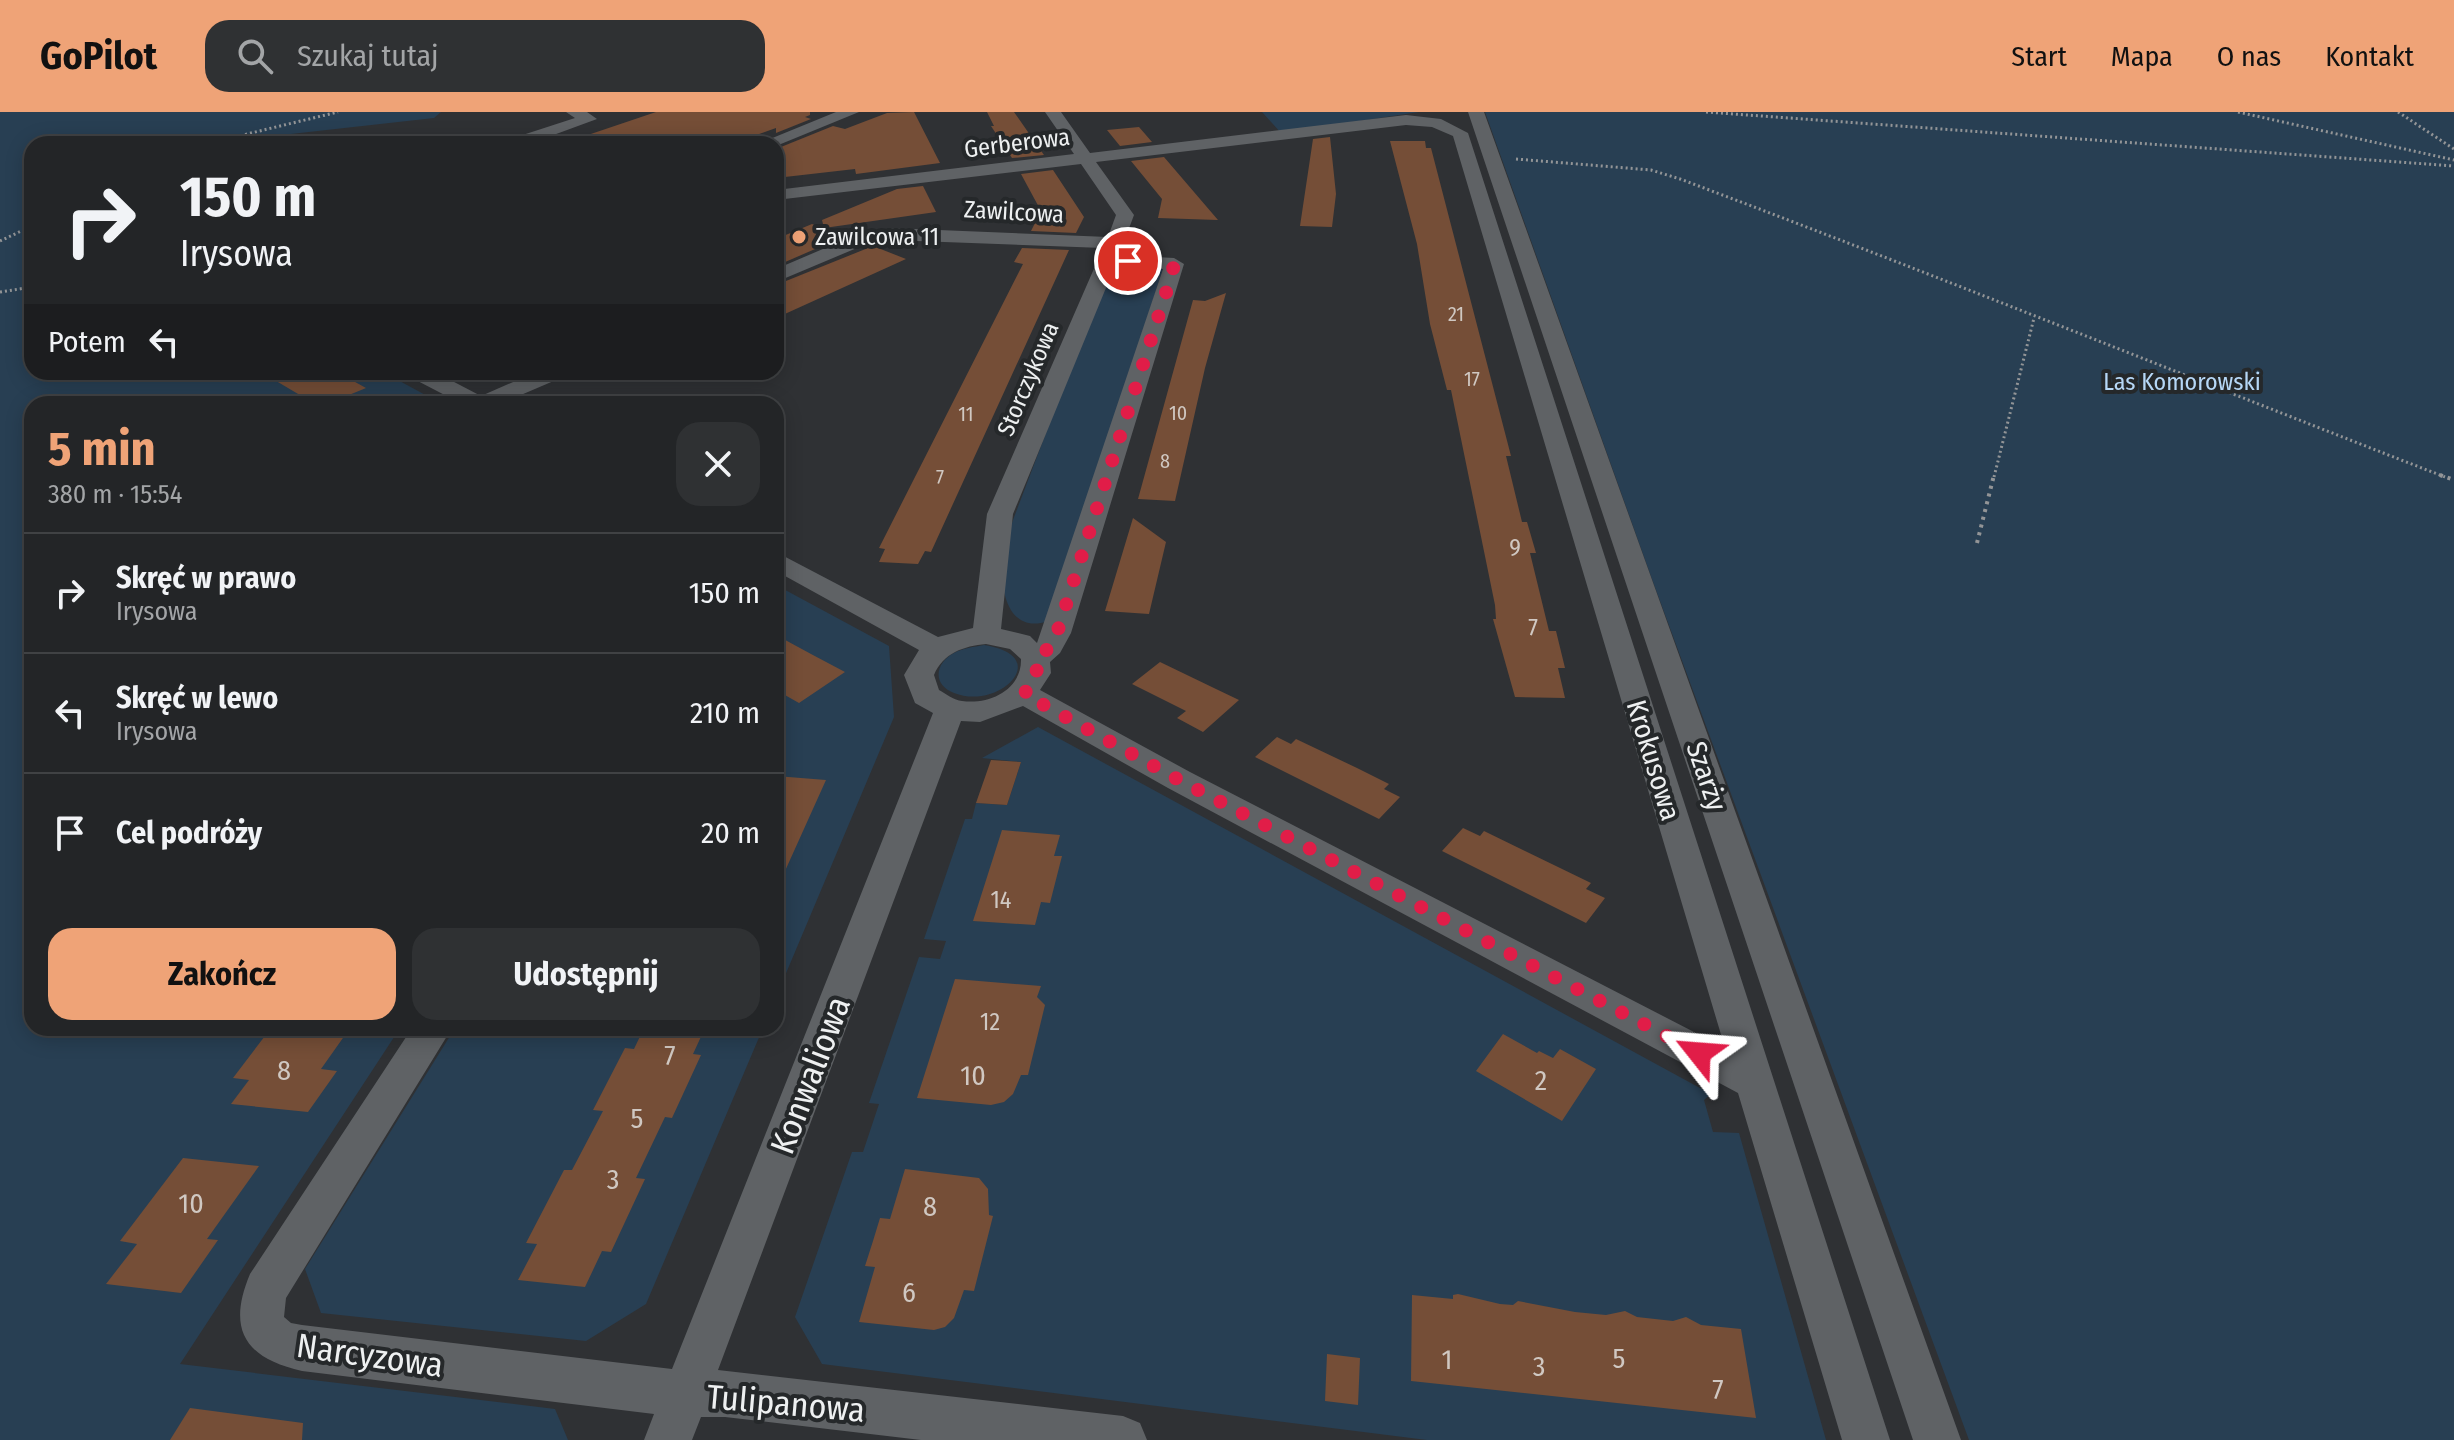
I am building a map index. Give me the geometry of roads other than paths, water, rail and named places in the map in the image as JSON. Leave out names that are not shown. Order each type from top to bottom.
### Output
[{"type":"street","points":[[532,136],[581,116],[610,112]]},
{"type":"street","points":[[784,137],[851,112]]},
{"type":"street","points":[[1053,112],[1086,159]]},
{"type":"street","name":"Szarży","points":[[1476,112],[1937,1440]]},
{"type":"street","name":"Gerberowa","points":[[784,194],[1406,120]]},
{"type":"street","name":"Krokusowa","points":[[1406,120],[1435,122],[1460,133],[1866,1440]]},
{"type":"street","name":"Storczykowa","points":[[986,635],[1000,514],[1125,215],[1086,159]]},
{"type":"street","name":"Zawilcowa","points":[[784,273],[858,241],[890,234],[1110,251],[1174,264],[1057,633],[1050,647],[1036,659]]},
{"type":"street","points":[[434,380],[464,396]]},
{"type":"street","points":[[499,396],[536,380]]},
{"type":"street","points":[[784,564],[938,649]]},
{"type":"street","points":[[986,635],[1018,642],[1036,659],[1037,677],[1024,694],[990,709],[950,709],[926,696],[919,683],[921,668],[938,649],[960,639],[986,635]]},
{"type":"street","points":[[1024,694],[1179,780],[1754,1082]]},
{"type":"street","name":"Konwaliowa","points":[[668,1440],[950,709]]},
{"type":"street","name":"Narcyzowa","points":[[428,1036],[266,1289],[260,1312],[267,1333],[276,1341],[302,1348],[687,1394]]},
{"type":"street","name":"Tulipanowa","points":[[687,1394],[725,1393],[1123,1440]]},
{"type":"place","name":"Zawilcowa 11","points":[[799,237]]},
{"type":"park label","name":"Las Komorowski","points":[[2182,382]]}]
